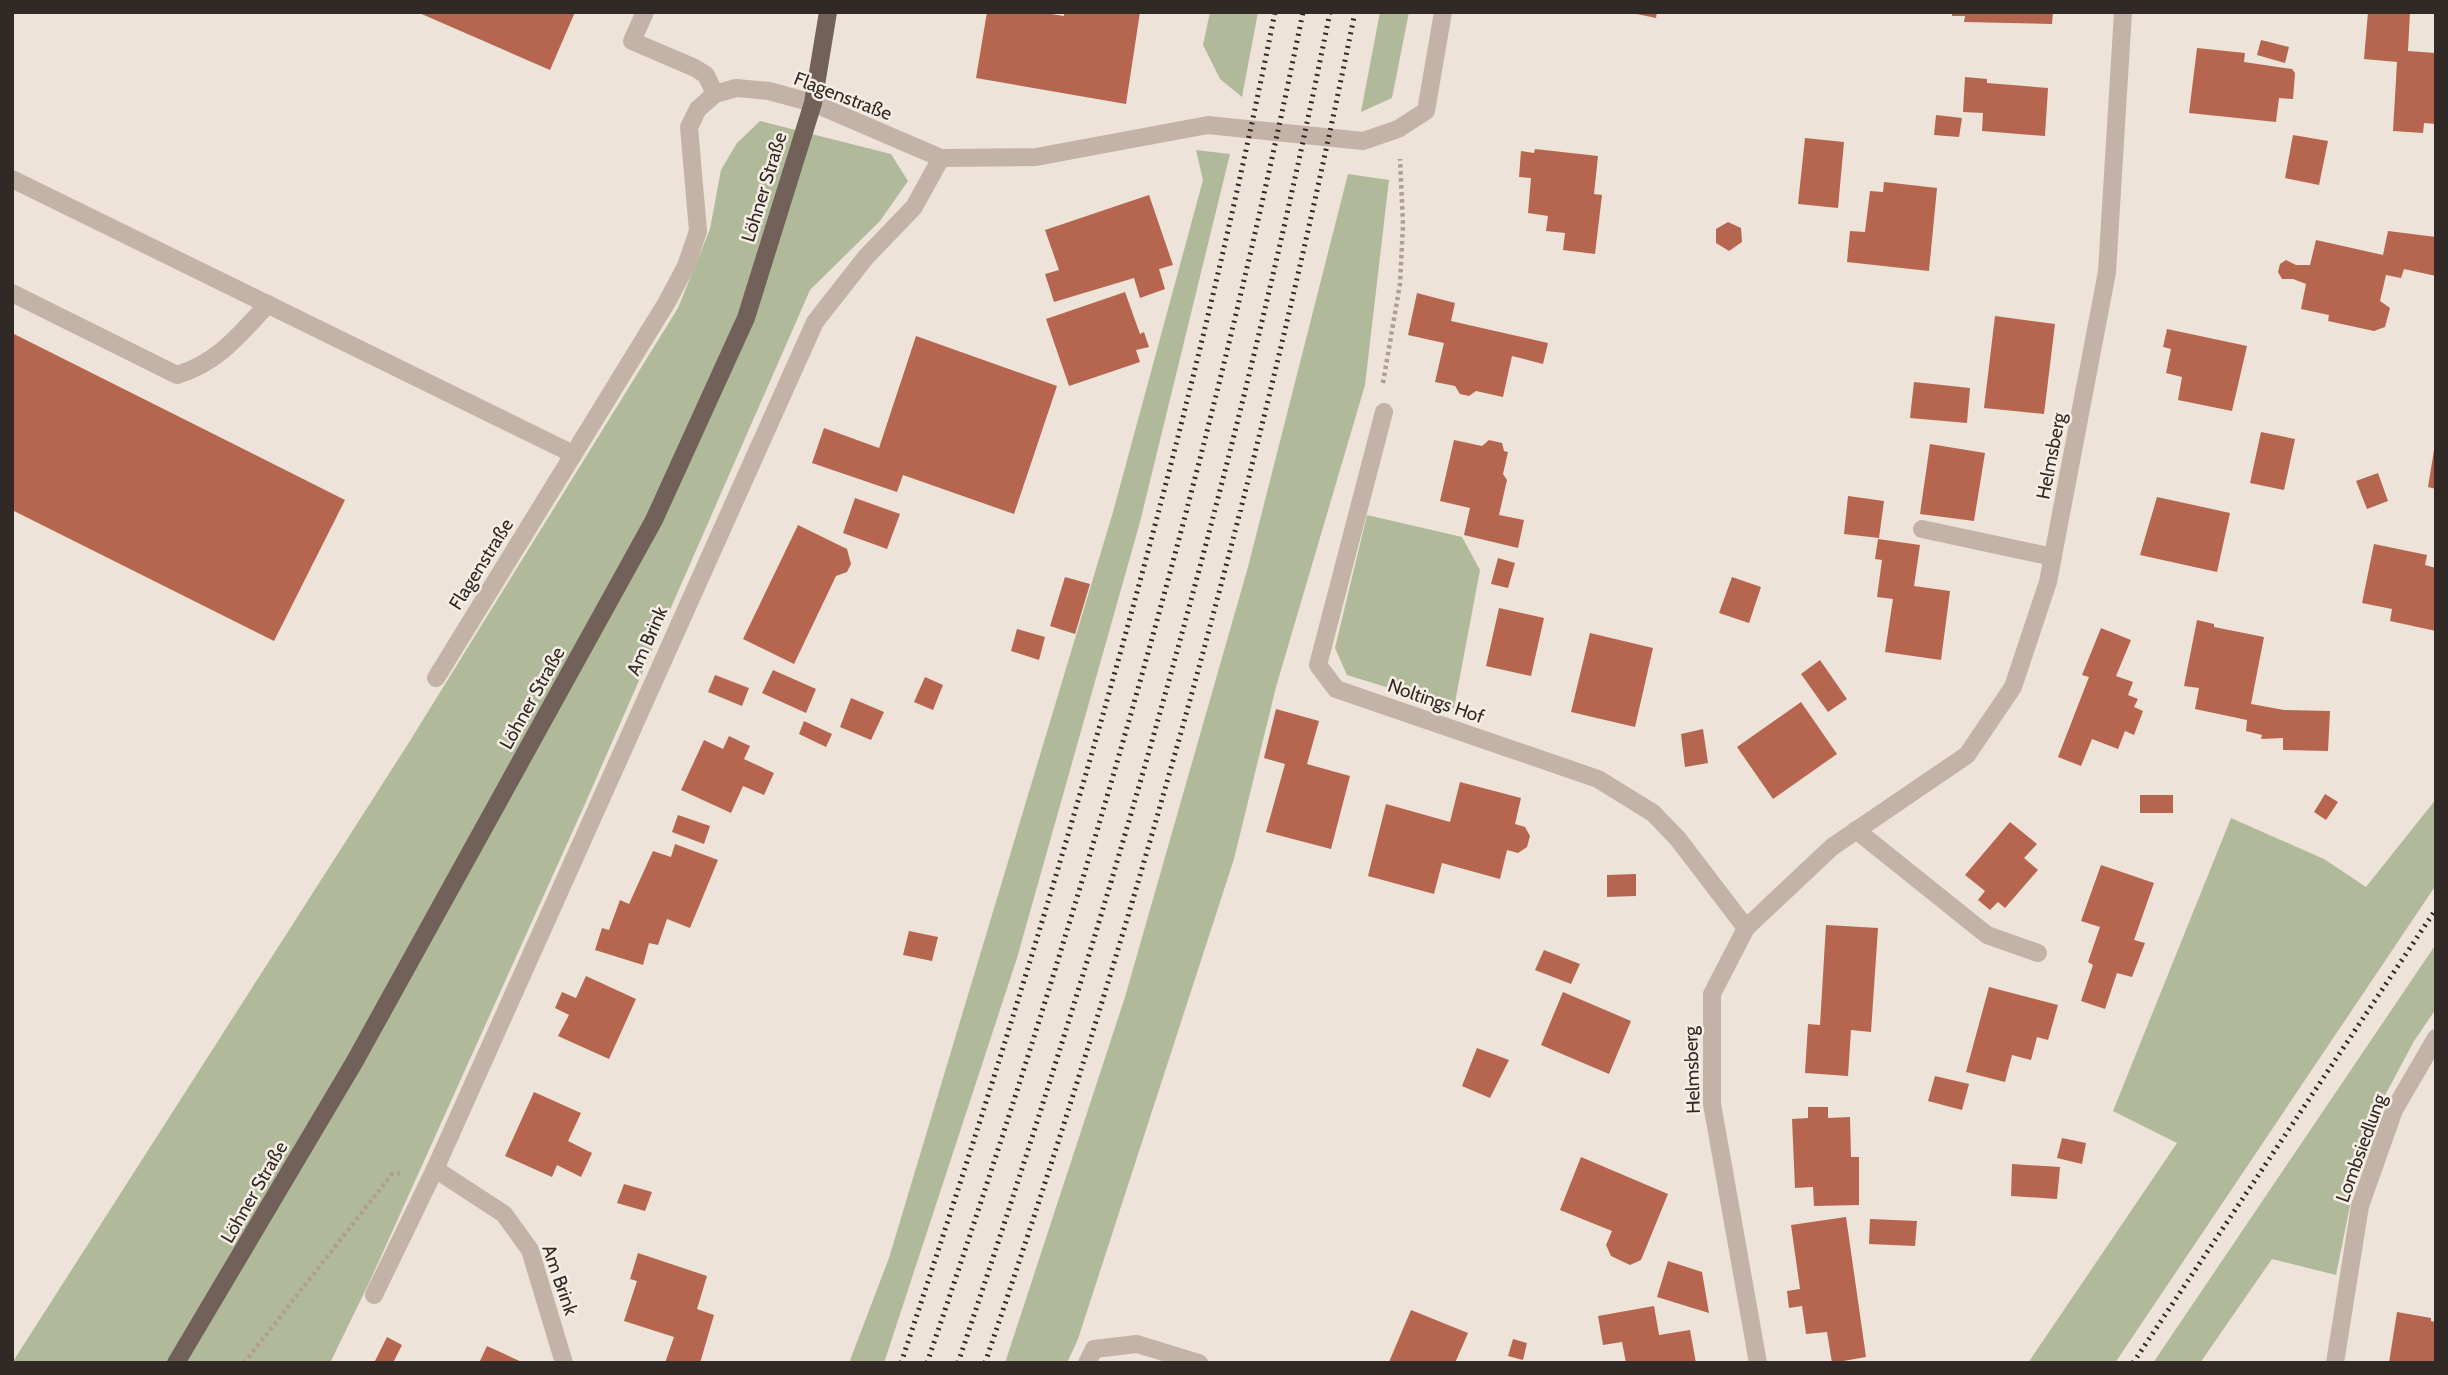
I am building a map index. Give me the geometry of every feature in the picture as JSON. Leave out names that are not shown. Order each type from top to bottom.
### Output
[{"type":"main road","name":"Löhner Straße","points":[[176,1363],[355,1062],[654,520],[746,318],[813,103],[828,12]]},
{"type":"street","points":[[645,12],[632,41],[706,75],[715,94]]},
{"type":"street","name":"Flagenstraße","points":[[436,678],[686,266],[698,231],[689,127],[698,108],[715,94],[736,88],[769,91],[813,103],[941,158],[1036,157],[1208,125],[1363,141],[1398,129],[1426,111],[1443,12]]},
{"type":"street","name":"Helmsberg","points":[[1758,1363],[1712,1104],[1712,994],[1746,928],[1832,847],[1967,755],[2013,687],[2048,582],[2107,272],[2123,12]]},
{"type":"street","name":"Am Brink","points":[[374,1295],[435,1169],[815,322],[866,257],[915,207],[941,158]]},
{"type":"street","points":[[12,179],[573,454]]},
{"type":"street","points":[[12,293],[177,375],[201,368],[227,348],[268,304]]},
{"type":"street","name":"Noltings Hof","points":[[1384,412],[1318,664],[1336,689],[1598,779],[1653,813],[1678,839],[1746,928]]},
{"type":"street","points":[[1922,529],[2053,557]]},
{"type":"street","points":[[1856,830],[1987,935],[2038,953]]},
{"type":"street","name":"Lombsiedlung","points":[[2334,1363],[2360,1206],[2394,1110],[2436,1038]]},
{"type":"street","name":"Am Brink","points":[[435,1169],[505,1214],[530,1250],[564,1363]]},
{"type":"street","points":[[1087,1363],[1094,1349],[1137,1344],[1199,1363]]},
{"type":"path","points":[[1382,388],[1400,284],[1403,225],[1398,129]]},
{"type":"path","points":[[244,1363],[393,1174],[435,1169]]},
{"type":"green space","points":[[1210,12],[1258,12],[1242,97],[1220,79],[1203,45]]},
{"type":"green space","points":[[1380,12],[1409,12],[1392,98],[1361,112]]},
{"type":"green space","points":[[760,121],[891,154],[908,181],[880,221],[810,290],[585,804],[369,1283],[330,1363],[12,1363],[408,744],[678,308],[710,229],[721,170],[737,143]]},
{"type":"green space","points":[[1196,150],[1230,154],[1140,522],[1017,958],[884,1363],[849,1363],[889,1258],[1113,512],[1203,180]]},
{"type":"green space","points":[[1348,174],[1389,180],[1365,385],[1276,687],[1234,859],[1078,1339],[1067,1363],[1005,1363],[1125,997],[1248,567]]},
{"type":"green space","points":[[1367,515],[1462,537],[1480,570],[1454,708],[1347,675],[1335,648]]},
{"type":"green space","points":[[2436,799],[2436,885],[2115,1363],[2028,1363],[2177,1143],[2113,1111],[2231,818],[2324,859],[2366,887]]},
{"type":"green space","points":[[2436,944],[2436,1009],[2414,1041],[2382,1101],[2353,1191],[2336,1275],[2272,1259],[2200,1363],[2153,1363]]},
{"type":"building","points":[[417,12],[575,12],[550,70]]},
{"type":"building","points":[[987,12],[1039,12],[1064,16],[1064,12],[1140,12],[1126,104],[976,78]]},
{"type":"building","points":[[1627,12],[1657,12],[1656,18]]},
{"type":"building","points":[[1952,12],[2053,12],[2052,24],[1964,22],[1965,16],[1952,16]]},
{"type":"building","points":[[2368,12],[2410,12],[2408,51],[2436,53],[2436,124],[2424,123],[2423,133],[2393,131],[2397,62],[2364,59]]},
{"type":"building","points":[[2261,40],[2289,47],[2285,63],[2257,55]]},
{"type":"building","points":[[2197,48],[2245,53],[2244,62],[2292,69],[2295,73],[2293,99],[2279,98],[2276,122],[2189,113]]},
{"type":"building","points":[[1965,77],[1987,79],[1987,83],[2048,88],[2045,136],[1982,131],[1983,113],[1963,112]]},
{"type":"building","points":[[1936,115],[1962,118],[1959,137],[1934,135]]},
{"type":"building","points":[[2293,135],[2328,141],[2319,185],[2285,178]]},
{"type":"building","points":[[1805,138],[1844,142],[1838,208],[1798,204]]},
{"type":"building","points":[[1535,149],[1598,156],[1594,194],[1602,195],[1595,254],[1563,250],[1565,233],[1546,231],[1548,216],[1528,213],[1531,178],[1519,177],[1521,151],[1534,153]]},
{"type":"building","points":[[1884,182],[1937,188],[1929,271],[1847,262],[1850,231],[1865,232],[1870,191],[1883,192]]},
{"type":"building","points":[[1149,195],[1173,265],[1159,269],[1165,289],[1140,298],[1134,278],[1054,302],[1045,274],[1059,270],[1045,230]]},
{"type":"building","points":[[1728,222],[1741,228],[1742,242],[1729,251],[1716,243],[1716,229]]},
{"type":"building","points":[[2388,231],[2436,237],[2436,276],[2404,269],[2401,278],[2386,275],[2380,301],[2390,308],[2385,327],[2374,331],[2328,321],[2329,315],[2301,309],[2306,284],[2293,279],[2282,279],[2278,272],[2280,264],[2286,260],[2296,265],[2310,265],[2316,240],[2383,255]]},
{"type":"building","points":[[1125,292],[1140,334],[1144,332],[1149,347],[1136,350],[1140,362],[1069,386],[1046,319]]},
{"type":"building","points":[[1417,293],[1455,303],[1451,321],[1548,343],[1543,364],[1512,356],[1503,397],[1476,391],[1469,396],[1460,394],[1455,386],[1435,382],[1444,343],[1408,335]]},
{"type":"building","points":[[1995,316],[2055,324],[2044,414],[1984,408]]},
{"type":"building","points":[[2167,329],[2247,346],[2232,411],[2178,400],[2182,377],[2166,373],[2171,349],[2163,347]]},
{"type":"building","points":[[12,333],[345,500],[274,641],[12,510]]},
{"type":"building","points":[[916,336],[1057,386],[1014,514],[903,475],[897,492],[812,463],[824,428],[879,448]]},
{"type":"building","points":[[1914,382],[1970,388],[1967,423],[1910,418]]},
{"type":"building","points":[[2261,432],[2295,439],[2284,490],[2250,483]]},
{"type":"building","points":[[1454,440],[1482,446],[1489,440],[1502,443],[1504,451],[1508,452],[1503,474],[1507,480],[1499,515],[1524,520],[1518,548],[1464,535],[1470,508],[1440,501]]},
{"type":"building","points":[[1930,444],[1985,453],[1974,521],[1920,514]]},
{"type":"building","points":[[2436,450],[2436,489],[2428,487]]},
{"type":"building","points":[[2378,473],[2388,501],[2367,509],[2356,481]]},
{"type":"building","points":[[1848,496],[1884,501],[1879,538],[1844,534]]},
{"type":"building","points":[[2157,497],[2230,513],[2217,572],[2140,555]]},
{"type":"building","points":[[855,498],[900,514],[887,549],[843,533]]},
{"type":"building","points":[[798,525],[847,549],[851,564],[847,572],[836,576],[794,664],[743,639]]},
{"type":"building","points":[[1878,539],[1920,545],[1914,586],[1950,591],[1941,660],[1885,652],[1893,599],[1877,597],[1882,560],[1875,559]]},
{"type":"building","points":[[2374,544],[2427,555],[2425,565],[2436,568],[2436,631],[2390,621],[2392,609],[2362,603]]},
{"type":"building","points":[[1498,558],[1515,563],[1508,588],[1491,584]]},
{"type":"building","points":[[1065,577],[1090,584],[1075,634],[1050,626]]},
{"type":"building","points":[[1732,577],[1761,587],[1749,623],[1719,613]]},
{"type":"building","points":[[1499,608],[1544,618],[1531,676],[1486,666]]},
{"type":"building","points":[[2197,620],[2214,624],[2214,627],[2264,637],[2251,704],[2284,710],[2330,711],[2328,751],[2283,750],[2283,738],[2261,739],[2262,735],[2246,731],[2247,720],[2195,709],[2199,688],[2184,686]]},
{"type":"building","points":[[2101,628],[2131,640],[2116,676],[2133,682],[2128,695],[2138,699],[2134,707],[2143,711],[2134,735],[2125,731],[2118,749],[2092,739],[2081,766],[2058,757],[2089,677],[2082,675]]},
{"type":"building","points":[[1017,629],[1045,637],[1039,660],[1011,651]]},
{"type":"building","points":[[1590,633],[1653,648],[1635,727],[1571,712]]},
{"type":"building","points":[[1820,660],[1847,699],[1828,712],[1801,674]]},
{"type":"building","points":[[773,670],[816,689],[806,713],[762,693]]},
{"type":"building","points":[[715,675],[749,688],[742,706],[708,692]]},
{"type":"building","points":[[925,677],[943,685],[933,710],[914,702]]},
{"type":"building","points":[[851,698],[884,712],[871,740],[840,727]]},
{"type":"building","points":[[1801,702],[1837,754],[1773,799],[1737,747]]},
{"type":"building","points":[[1276,709],[1319,721],[1307,764],[1350,776],[1331,849],[1266,832],[1285,764],[1264,758]]},
{"type":"building","points":[[804,721],[832,734],[826,747],[799,734]]},
{"type":"building","points":[[1703,729],[1708,763],[1685,767],[1681,734]]},
{"type":"building","points":[[729,736],[750,746],[744,759],[774,773],[764,795],[743,786],[731,813],[681,790],[704,740],[723,749]]},
{"type":"building","points":[[1460,782],[1521,798],[1515,824],[1525,827],[1530,836],[1527,847],[1518,853],[1507,850],[1500,879],[1442,863],[1434,894],[1368,876],[1386,804],[1450,822]]},
{"type":"building","points":[[2325,794],[2338,802],[2326,820],[2314,812]]},
{"type":"building","points":[[2140,795],[2173,795],[2173,813],[2140,813]]},
{"type":"building","points":[[678,815],[710,826],[704,844],[672,832]]},
{"type":"building","points":[[2010,822],[2037,844],[2024,858],[2038,870],[2005,908],[1998,902],[1990,910],[1978,900],[1985,891],[1965,875]]},
{"type":"building","points":[[675,844],[718,860],[690,928],[667,919],[658,945],[649,943],[643,965],[595,950],[602,928],[609,930],[620,900],[629,904],[653,851],[671,857]]},
{"type":"building","points":[[2101,865],[2154,883],[2134,940],[2145,943],[2132,977],[2117,973],[2105,1009],[2081,1001],[2093,965],[2088,962],[2100,927],[2081,921]]},
{"type":"building","points":[[1636,874],[1636,896],[1607,897],[1607,875]]},
{"type":"building","points":[[1826,925],[1878,928],[1871,1032],[1851,1030],[1848,1076],[1805,1073],[1808,1024],[1820,1025]]},
{"type":"building","points":[[909,931],[938,937],[932,961],[903,955]]},
{"type":"building","points":[[1544,950],[1580,964],[1571,984],[1535,970]]},
{"type":"building","points":[[586,976],[636,999],[609,1059],[558,1036],[569,1015],[555,1008],[562,992],[576,998]]},
{"type":"building","points":[[1989,987],[2058,1005],[2048,1040],[2037,1037],[2031,1060],[2012,1055],[2005,1082],[1966,1072]]},
{"type":"building","points":[[1563,992],[1631,1021],[1609,1074],[1541,1045]]},
{"type":"building","points":[[1477,1048],[1509,1060],[1490,1098],[1462,1086]]},
{"type":"building","points":[[1935,1076],[1969,1084],[1962,1110],[1928,1101]]},
{"type":"building","points":[[534,1092],[581,1113],[568,1141],[592,1153],[581,1177],[557,1165],[552,1177],[505,1156]]},
{"type":"building","points":[[1808,1107],[1828,1107],[1828,1118],[1850,1117],[1851,1157],[1859,1157],[1859,1205],[1814,1206],[1813,1187],[1795,1188],[1792,1119],[1808,1118]]},
{"type":"building","points":[[2062,1138],[2086,1143],[2082,1164],[2057,1158]]},
{"type":"building","points":[[1581,1157],[1668,1194],[1641,1260],[1630,1265],[1611,1256],[1606,1245],[1612,1231],[1560,1210]]},
{"type":"building","points":[[2012,1164],[2060,1167],[2057,1199],[2011,1196]]},
{"type":"building","points":[[624,1184],[652,1192],[645,1211],[617,1203]]},
{"type":"building","points":[[1846,1217],[1866,1357],[1832,1363],[1827,1332],[1806,1334],[1802,1306],[1789,1308],[1787,1291],[1800,1289],[1791,1225]]},
{"type":"building","points":[[1870,1219],[1917,1221],[1915,1246],[1869,1244]]},
{"type":"building","points":[[638,1253],[707,1276],[697,1309],[714,1315],[700,1363],[665,1363],[674,1337],[624,1321],[637,1281],[630,1279]]},
{"type":"building","points":[[1668,1261],[1702,1272],[1709,1313],[1657,1297]]},
{"type":"building","points":[[1654,1306],[1659,1335],[1690,1330],[1696,1363],[1626,1363],[1622,1342],[1603,1345],[1598,1316]]},
{"type":"building","points":[[1411,1310],[1468,1333],[1455,1363],[1389,1362]]},
{"type":"building","points":[[2397,1312],[2431,1318],[2431,1321],[2436,1322],[2436,1362],[2389,1363]]},
{"type":"building","points":[[387,1337],[402,1345],[393,1363],[374,1363]]},
{"type":"building","points":[[1513,1339],[1527,1343],[1523,1360],[1508,1356]]},
{"type":"building","points":[[487,1346],[524,1363],[479,1363]]},
{"type":"railway","points":[[901,1363],[1009,1029],[1109,693],[1199,354],[1239,184],[1275,12]]},
{"type":"railway","points":[[927,1363],[1036,1029],[1137,693],[1226,354],[1303,12]]},
{"type":"railway","points":[[958,1363],[1066,1030],[1165,694],[1254,354],[1294,184],[1330,12]]},
{"type":"railway","points":[[985,1363],[1093,1030],[1192,694],[1279,354],[1355,12]]},
{"type":"railway","points":[[2133,1363],[2436,909]]}]
